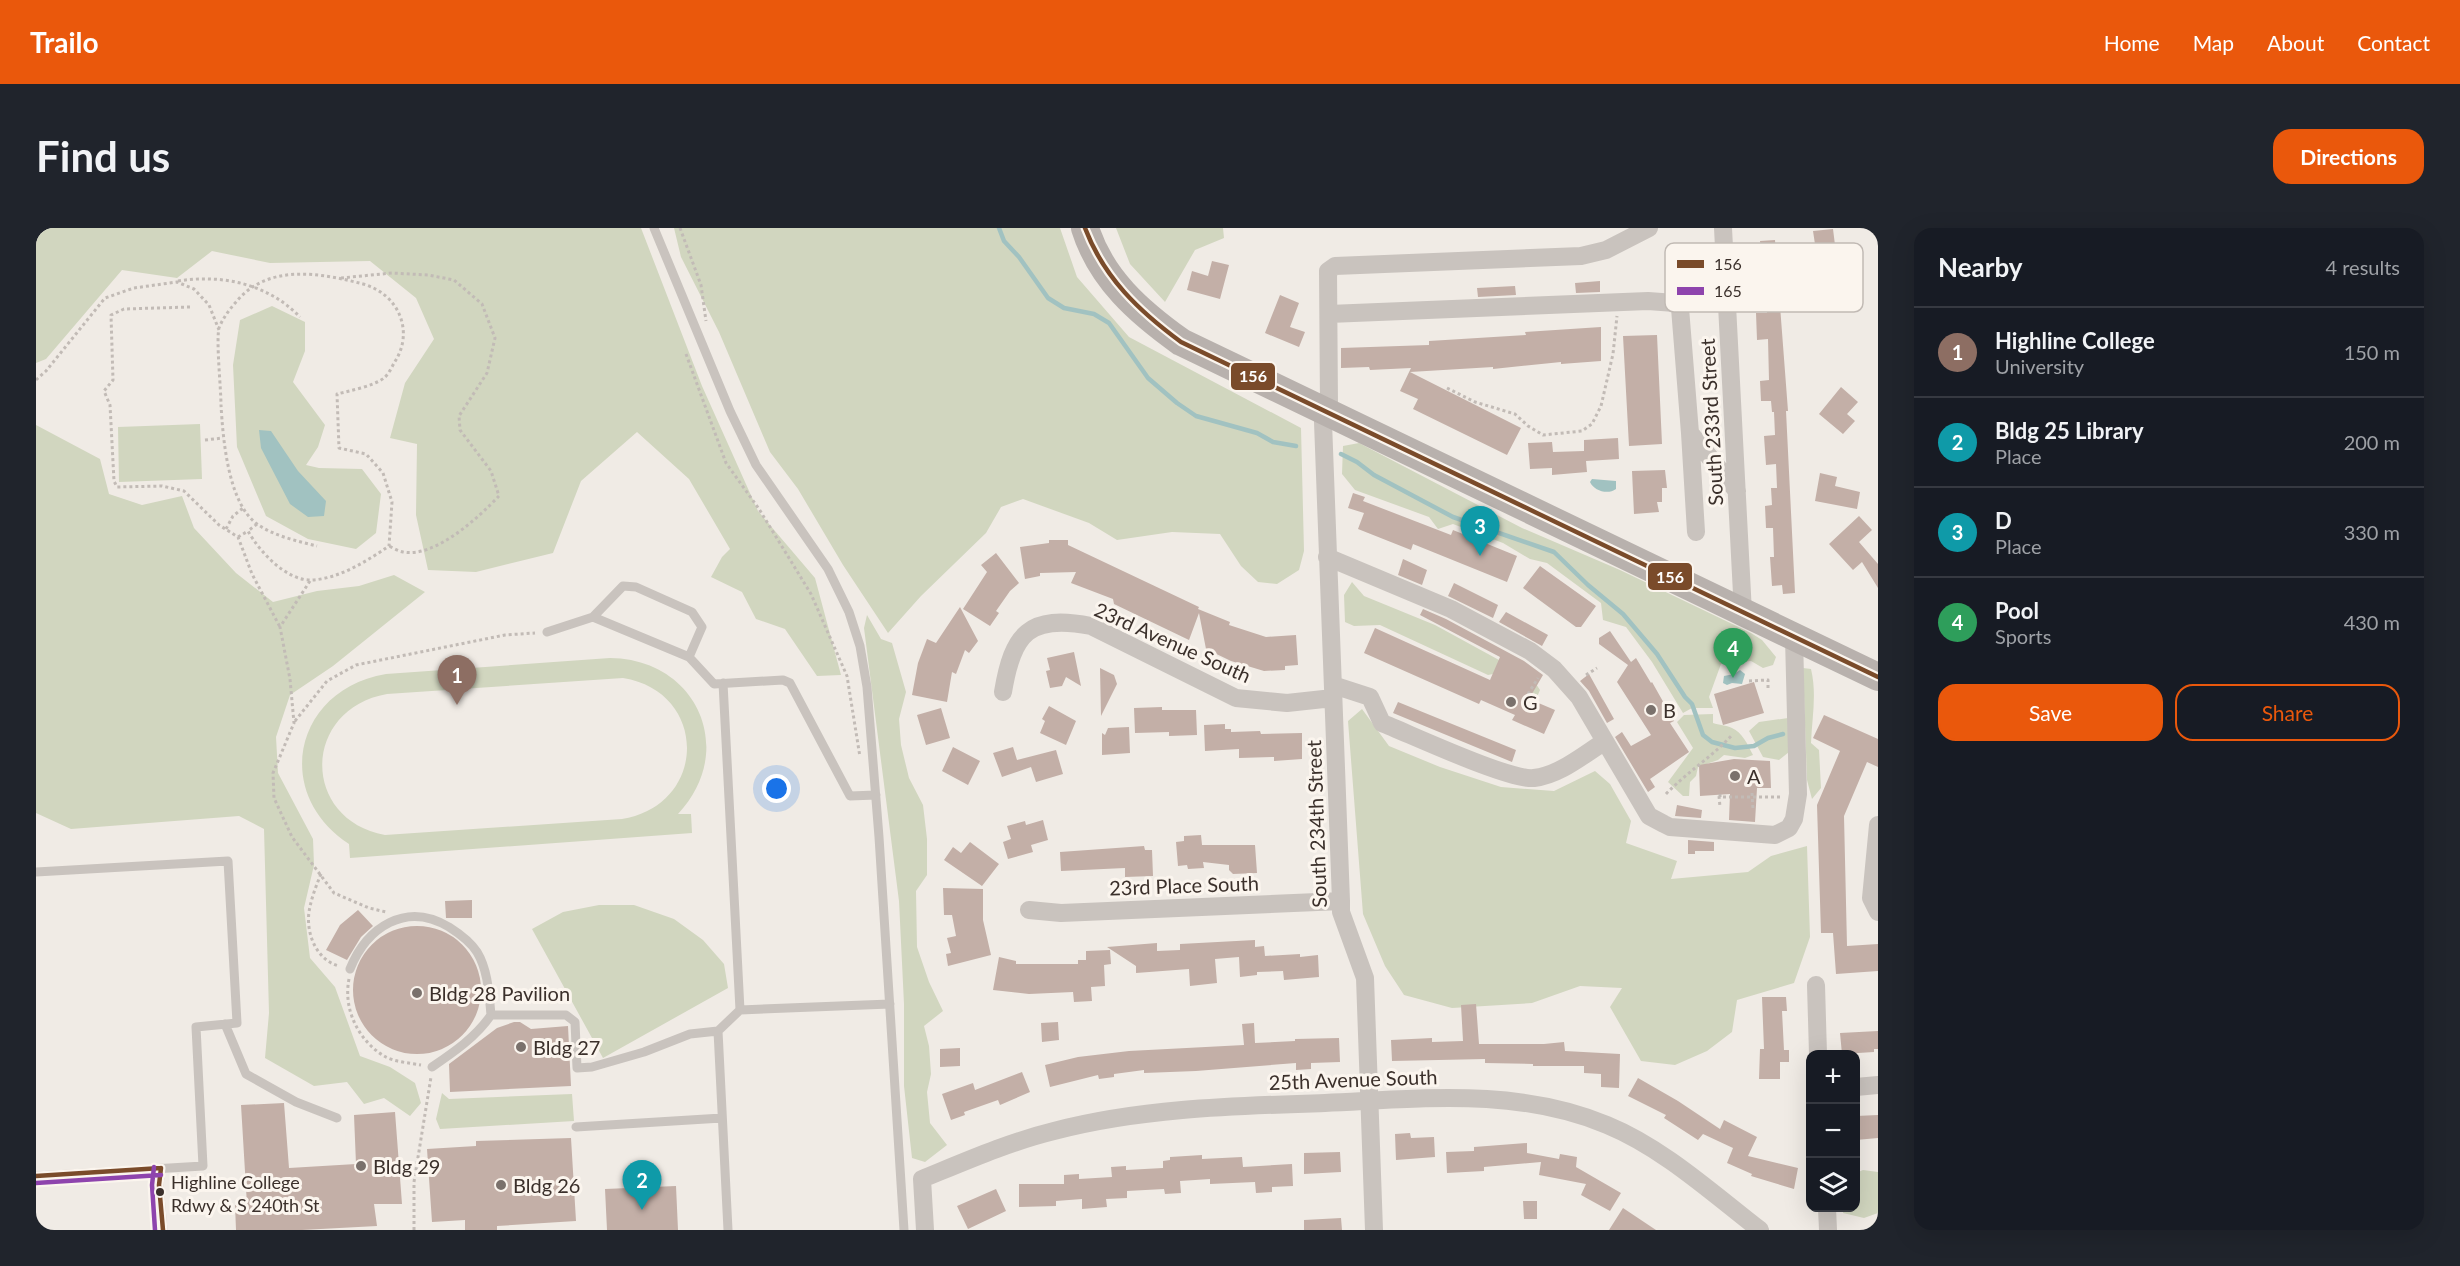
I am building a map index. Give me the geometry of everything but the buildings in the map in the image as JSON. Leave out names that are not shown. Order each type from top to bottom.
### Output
[{"type":"main road","points":[[1085,228],[1096,256],[1113,282],[1155,323],[1202,353],[1878,677]]},
{"type":"street","name":"South 234th Street","points":[[1374,1230],[1365,978],[1341,912],[1323,422],[1329,406],[1327,277],[1330,268],[1335,266],[1581,256],[1606,250],[1649,228]]},
{"type":"street","name":"South 233rd Street","points":[[1723,228],[1724,243]]},
{"type":"street","points":[[1329,314],[1665,301]]},
{"type":"street","points":[[1680,312],[1696,532]]},
{"type":"street","name":"South 233rd Street","points":[[1727,312],[1743,613]]},
{"type":"street","points":[[1690,433],[1737,492]]},
{"type":"street","points":[[1327,557],[1422,595],[1530,651],[1561,675],[1579,697],[1649,816],[1670,827],[1766,835],[1783,833],[1794,819],[1798,794],[1794,638]]},
{"type":"street","name":"23rd Avenue South","points":[[1003,692],[1008,660],[1019,640],[1044,624],[1064,621],[1090,626],[1236,698],[1287,703],[1333,692]]},
{"type":"street","points":[[1333,692],[1371,697],[1382,723],[1516,776],[1532,779],[1552,774],[1604,742]]},
{"type":"street","points":[[1878,825],[1871,898],[1878,912]]},
{"type":"street","name":"23rd Place South","points":[[1029,910],[1061,913],[1341,901]]},
{"type":"street","points":[[1816,985],[1818,1050]]},
{"type":"street","points":[[1860,1087],[1878,1085]]},
{"type":"street","name":"25th Avenue South","points":[[925,1230],[922,1179],[1008,1144],[1099,1121],[1239,1106],[1494,1098],[1541,1105],[1598,1122],[1632,1137],[1667,1160],[1760,1230]]},
{"type":"street","points":[[1827,1212],[1828,1230]]},
{"type":"lane","points":[[654,228],[730,411],[756,465],[828,569],[849,612],[860,646],[867,687],[876,795],[904,1230]]},
{"type":"lane","points":[[547,632],[593,617],[623,586],[636,587],[692,612],[702,627],[689,657]]},
{"type":"lane","points":[[593,617],[689,657],[714,684],[783,680],[790,683],[850,796],[876,795]]},
{"type":"lane","points":[[723,683],[740,1010]]},
{"type":"lane","points":[[36,872],[228,861],[237,1023],[196,1026],[203,1166],[36,1176]]},
{"type":"lane","points":[[350,969],[360,948],[371,935],[398,918],[428,918],[442,923],[462,935],[477,952],[489,986],[491,1015],[482,1028],[457,1050],[432,1067]]},
{"type":"lane","points":[[491,1015],[566,1016],[574,1022],[578,1068],[592,1067],[644,1052],[690,1034],[718,1031],[740,1010],[890,1004]]},
{"type":"lane","points":[[225,1024],[246,1074],[296,1102],[337,1118]]},
{"type":"lane","points":[[718,1031],[728,1230]]},
{"type":"lane","points":[[576,1127],[722,1118]]},
{"type":"lane","points":[[161,1168],[159,1185],[163,1230]]},
{"type":"path","points":[[680,228],[701,285],[708,329]]},
{"type":"path","points":[[340,278],[392,273],[428,275],[454,280],[482,304],[495,338],[487,374],[459,416],[460,430],[491,471],[499,496],[480,516],[436,547],[403,552],[389,546]]},
{"type":"path","points":[[219,330],[226,313],[241,296],[264,280],[284,274],[313,274],[369,286],[390,300],[402,315],[404,335],[398,357],[384,378],[337,394],[339,447],[366,454],[383,473],[392,502],[389,546]]},
{"type":"path","points":[[36,380],[67,347],[105,298],[134,288],[198,278],[230,280],[268,292],[287,303],[300,317]]},
{"type":"path","points":[[177,282],[194,289],[209,305],[219,330],[223,438],[238,501],[257,524],[287,538],[317,546]]},
{"type":"path","points":[[1447,388],[1475,402],[1515,414],[1528,426],[1543,435],[1582,431],[1592,424],[1601,406],[1618,325],[1616,303]]},
{"type":"path","points":[[190,307],[124,309],[111,315],[113,380],[104,391],[110,405],[114,481],[117,487],[162,486],[184,490],[226,529],[238,537],[256,583],[280,627],[290,679],[294,723]]},
{"type":"path","points":[[686,354],[726,463],[759,510],[811,594],[838,655],[847,676],[858,753],[862,764]]},
{"type":"path","points":[[205,440],[223,438]]},
{"type":"path","points":[[226,529],[233,516],[243,507]]},
{"type":"path","points":[[238,537],[257,524]]},
{"type":"path","points":[[248,531],[256,546],[269,559],[289,574],[310,581],[334,575],[369,559],[389,546]]},
{"type":"path","points":[[280,627],[310,581]]},
{"type":"path","points":[[398,918],[334,893],[292,837],[274,798],[273,773],[294,723],[327,681],[356,664],[505,635],[547,632]]},
{"type":"path","points":[[1586,675],[1596,668]]},
{"type":"path","points":[[1749,681],[1768,680],[1768,689]]},
{"type":"path","points":[[1528,694],[1536,682]]},
{"type":"path","points":[[1666,794],[1695,765],[1713,756],[1732,735]]},
{"type":"path","points":[[1720,807],[1720,794],[1720,797],[1753,794],[1777,797]]},
{"type":"path","points":[[1753,794],[1753,809]]},
{"type":"path","points":[[321,874],[309,912],[313,944],[332,964],[350,969],[347,999],[357,1030],[385,1057],[432,1067],[414,1182],[414,1230]]},
{"type":"green space","points":[[36,228],[641,228],[702,386],[758,511],[815,578],[841,675],[817,676],[785,629],[756,619],[742,592],[711,577],[722,557],[730,549],[689,479],[637,432],[581,481],[553,553],[476,572],[428,570],[416,515],[417,444],[390,438],[405,383],[434,339],[416,298],[370,261],[270,263],[212,251],[177,278],[122,270],[46,359],[36,363]]},
{"type":"green space","points":[[674,228],[1060,228],[1077,277],[1129,337],[1301,428],[1304,551],[1299,570],[1277,584],[1258,582],[1241,566],[1220,534],[1172,532],[1117,540],[1089,523],[1023,499],[1001,507],[986,533],[921,596],[888,633],[843,565],[798,489],[770,452],[719,332],[681,257]]},
{"type":"green space","points":[[1116,228],[1223,228],[1224,238],[1195,250],[1165,302],[1130,264]]},
{"type":"green space","points":[[272,306],[305,322],[305,351],[293,382],[325,425],[318,447],[306,465],[319,468],[362,469],[381,494],[376,533],[356,549],[308,539],[266,516],[237,447],[233,365],[240,320]]},
{"type":"green space","points":[[200,424],[202,479],[119,482],[118,427]]},
{"type":"green space","points":[[36,425],[100,459],[109,494],[142,505],[182,496],[194,528],[236,573],[273,602],[317,591],[359,586],[394,575],[425,592],[333,666],[290,695],[276,737],[278,773],[313,839],[314,865],[304,908],[310,958],[335,987],[360,1056],[390,1067],[415,1083],[421,1103],[410,1116],[384,1098],[364,1104],[347,1082],[314,1086],[265,1058],[269,1013],[264,829],[239,816],[71,829],[36,813]]},
{"type":"green space","points":[[1359,443],[1522,528],[1620,570],[1751,633],[1762,640],[1776,657],[1773,665],[1763,668],[1751,661],[1721,664],[1709,697],[1713,708],[1692,708],[1683,713],[1652,662],[1626,627],[1603,620],[1601,603],[1547,563],[1530,559],[1503,543],[1453,524],[1438,529],[1429,517],[1355,490],[1342,474],[1343,446]]},
{"type":"green space","points":[[1352,582],[1364,596],[1435,625],[1532,678],[1540,690],[1537,697],[1528,688],[1498,673],[1488,675],[1380,625],[1354,626],[1345,622],[1344,595]]},
{"type":"green space","points":[[867,615],[881,639],[892,643],[906,692],[899,719],[901,745],[909,778],[923,805],[927,839],[927,875],[916,891],[917,947],[929,982],[943,1011],[924,1026],[929,1046],[931,1074],[927,1092],[930,1123],[947,1145],[925,1162],[912,1158],[904,1086],[904,1004],[899,901],[864,628]]},
{"type":"green space","points":[[610,658],[640,662],[666,674],[686,691],[699,712],[706,737],[705,763],[696,789],[678,814],[691,814],[692,833],[350,858],[349,844],[324,823],[309,798],[302,772],[304,746],[314,721],[331,700],[355,684],[386,674]],"holes":[[[623,678],[651,688],[671,704],[683,725],[687,748],[683,772],[671,793],[650,809],[622,819],[385,835],[357,825],[338,808],[326,787],[322,764],[327,741],[339,720],[359,704],[387,694]]]},
{"type":"green space","points":[[1803,668],[1811,669],[1813,678],[1811,743],[1819,750],[1821,788],[1812,799],[1807,780]]},
{"type":"green space","points":[[1362,709],[1389,746],[1440,767],[1501,787],[1554,791],[1595,771],[1610,784],[1631,821],[1626,843],[1677,861],[1671,879],[1748,872],[1771,856],[1807,846],[1810,937],[1794,983],[1737,1000],[1732,1032],[1707,1051],[1675,1065],[1641,1061],[1610,1007],[1622,988],[1580,986],[1532,1003],[1452,1008],[1404,995],[1385,966],[1363,914],[1348,721]]},
{"type":"green space","points":[[1713,714],[1713,723],[1739,732],[1753,755],[1745,758],[1724,755],[1718,760],[1698,767],[1696,776],[1690,782],[1689,796],[1683,796],[1668,782],[1693,748],[1677,722],[1684,715]]},
{"type":"green space","points":[[1788,718],[1789,752],[1779,760],[1763,757],[1749,731],[1759,722]]},
{"type":"green space","points":[[599,905],[634,905],[674,919],[703,940],[724,964],[728,988],[603,1058],[532,929],[563,912]]},
{"type":"green space","points":[[442,1093],[449,1099],[572,1094],[574,1121],[440,1129],[436,1119]]},
{"type":"green space","points":[[1860,1171],[1878,1172],[1878,1213],[1864,1218],[1843,1213],[1860,1212]]},
{"type":"water","points":[[259,430],[271,431],[298,471],[326,501],[324,516],[308,517],[290,504],[261,448]]},
{"type":"water","points":[[1592,479],[1616,481],[1616,489],[1609,492],[1598,490],[1590,482]]},
{"type":"water","points":[[1740,670],[1745,674],[1742,684],[1723,683],[1724,676]]},
{"type":"waterway","points":[[999,228],[1004,241],[1019,257],[1048,298],[1064,308],[1094,314],[1109,323],[1148,378],[1177,403],[1196,416],[1257,433],[1273,442],[1296,446]]},
{"type":"waterway","points":[[1341,454],[1357,462],[1374,475],[1453,517],[1554,552],[1588,585],[1623,614],[1657,654],[1692,704],[1703,735],[1712,742],[1735,748],[1754,746],[1768,738],[1783,734]]},
{"type":"transit line","name":"156","points":[[1085,228],[1102,263],[1124,292],[1181,342],[1878,677]]},
{"type":"transit line","name":"165","points":[[154,1167],[152,1185],[155,1230]]},
{"type":"transit line","name":"156","points":[[161,1168],[159,1185],[163,1230]]},
{"type":"transit line","name":"156","points":[[36,1176],[161,1168]]},
{"type":"transit line","name":"165","points":[[36,1183],[161,1175]]},
{"type":"place","name":"D","points":[[1480,556]]},
{"type":"place","name":"Pool","points":[[1733,678]]},
{"type":"place","name":"G","points":[[1511,702]]},
{"type":"place","name":"Highline College","points":[[457,705]]},
{"type":"place","name":"B","points":[[1651,710]]},
{"type":"place","name":"A","points":[[1735,776]]},
{"type":"place","name":"Bldg 28 Pavilion","points":[[417,993]]},
{"type":"place","name":"Bldg 27","points":[[521,1047]]},
{"type":"place","name":"Bldg 29","points":[[361,1166]]},
{"type":"place","name":"Bldg 26","points":[[501,1185]]},
{"type":"place","name":"Highline College Rdwy & S 240th St","points":[[160,1192]]},
{"type":"place","name":"Bldg 25 Library","points":[[642,1210]]}]
